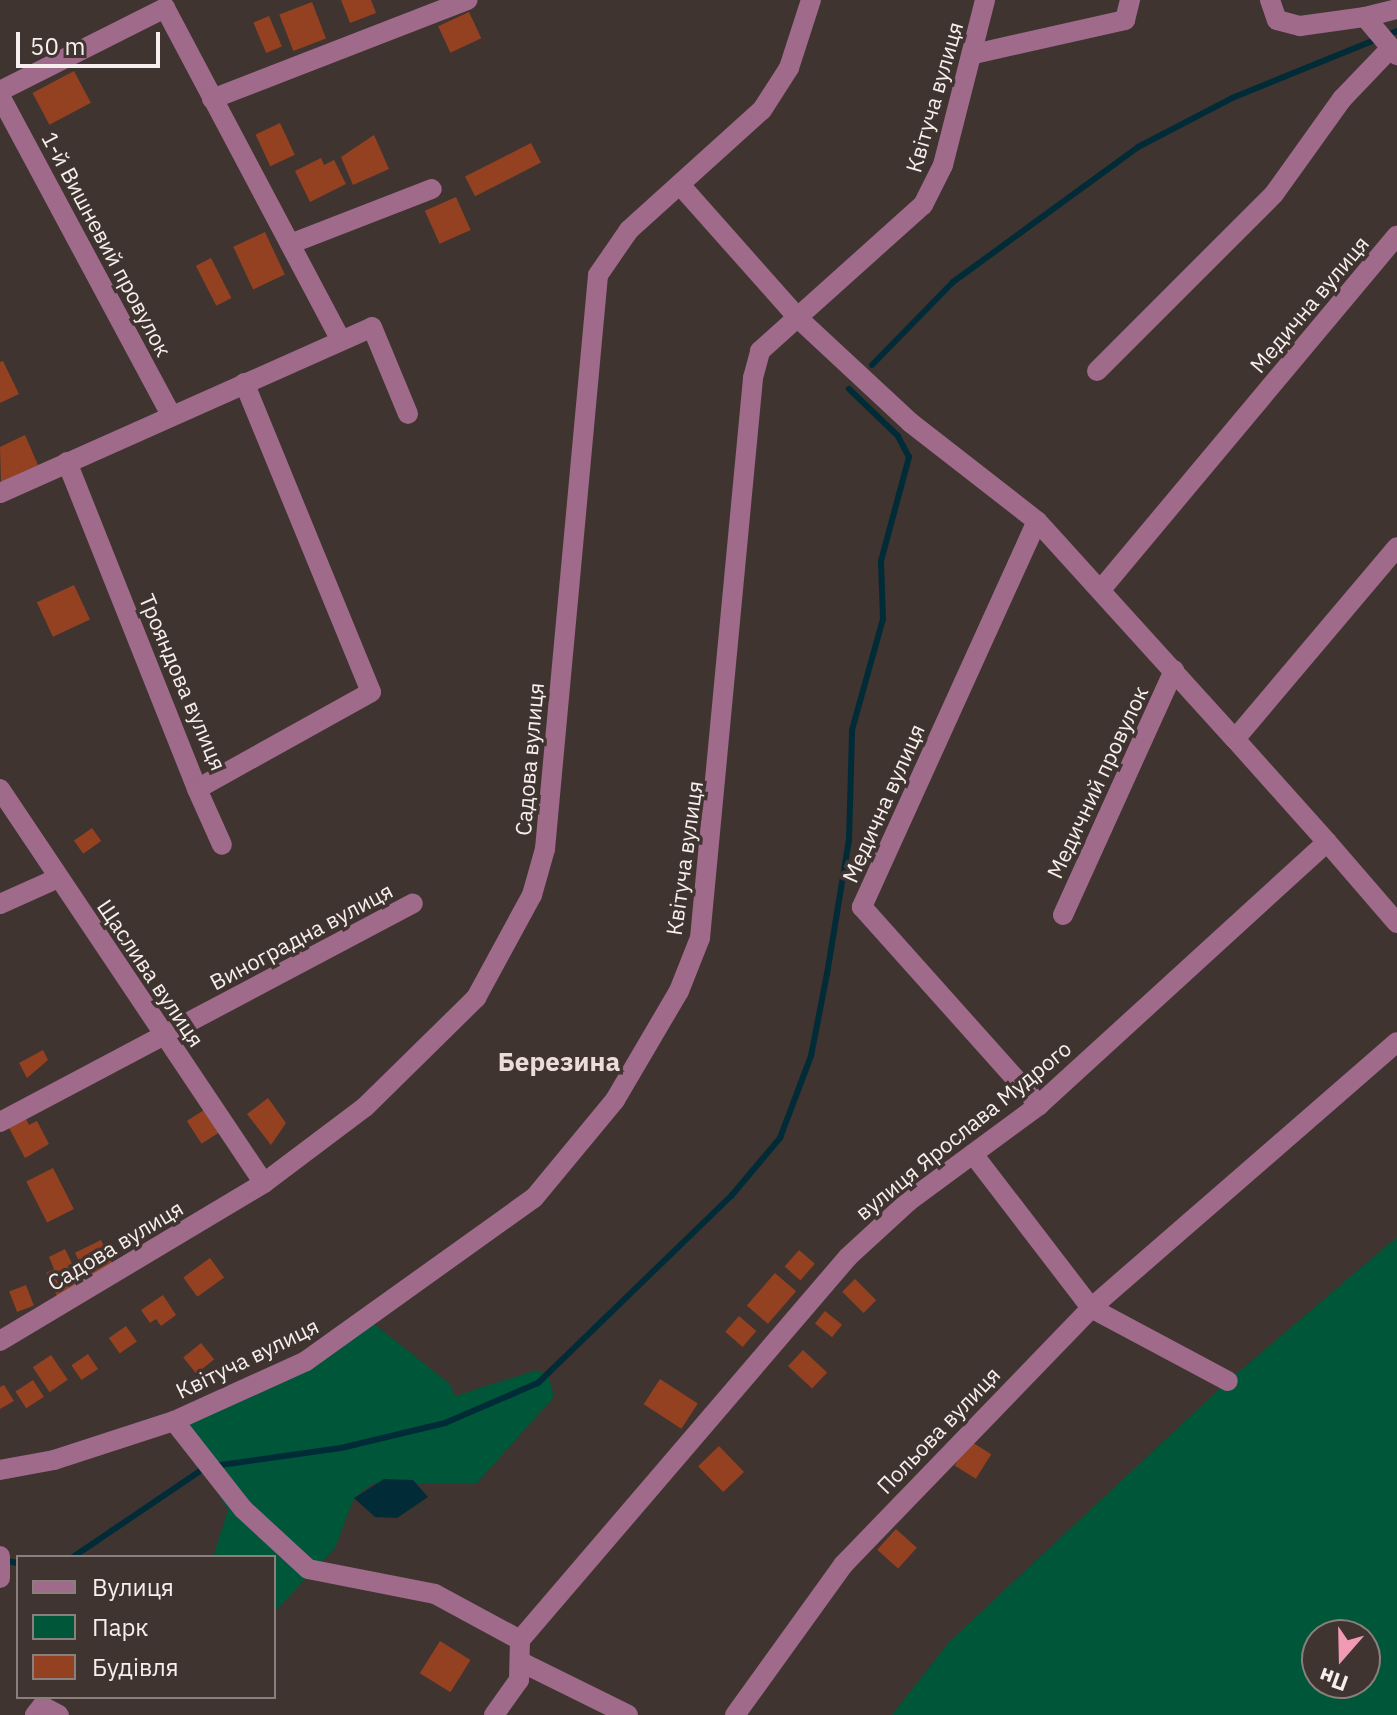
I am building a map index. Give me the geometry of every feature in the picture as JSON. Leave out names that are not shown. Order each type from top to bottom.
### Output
[{"type":"street","points":[[212,99],[467,0]]},
{"type":"street","name":"Садова вулиця","points":[[0,1341],[264,1183],[365,1107],[456,1024],[532,895],[551,814],[598,275],[629,230],[762,110],[789,68],[811,0]]},
{"type":"street","name":"Квітуча вулиця","points":[[0,1470],[54,1460],[174,1421],[306,1361],[534,1198],[566,1166],[615,1100],[679,991],[700,938],[710,878],[753,378],[760,351],[923,205],[943,165],[974,54],[985,0]]},
{"type":"street","points":[[974,54],[1125,20],[1130,0]]},
{"type":"street","points":[[1270,0],[1277,20],[1300,26],[1397,9]]},
{"type":"street","points":[[0,94],[165,8],[341,340]]},
{"type":"street","points":[[1097,371],[1274,194],[1342,99],[1394,52],[1365,17]]},
{"type":"street","name":"1-й Вишневий провулок","points":[[0,94],[171,415]]},
{"type":"street","points":[[681,186],[799,319],[911,423],[1037,521],[1103,587],[1397,923]]},
{"type":"street","points":[[290,244],[432,189]]},
{"type":"street","name":"Медична вулиця","points":[[1103,587],[1397,236]]},
{"type":"street","points":[[0,493],[372,327],[408,414]]},
{"type":"street","name":"Трояндова вулиця","points":[[67,462],[197,789],[371,692],[244,383]]},
{"type":"street","name":"Медична вулиця","points":[[1037,521],[862,907],[1039,1105]]},
{"type":"street","points":[[1235,739],[1397,547]]},
{"type":"street","name":"Медичний провулок","points":[[1063,915],[1174,670]]},
{"type":"street","name":"Щаслива вулиця","points":[[0,789],[264,1183]]},
{"type":"street","points":[[197,789],[222,845]]},
{"type":"street","name":"вулиця Ярослава Мудрого","points":[[520,1640],[848,1257],[973,1154],[1039,1105],[1327,842]]},
{"type":"street","points":[[0,904],[58,878]]},
{"type":"street","name":"Виноградна вулиця","points":[[0,1122],[413,903]]},
{"type":"street","name":"Польова вулиця","points":[[735,1715],[843,1565],[1091,1308],[1397,1042]]},
{"type":"street","points":[[973,1154],[1091,1308],[1228,1381]]},
{"type":"street","points":[[174,1421],[243,1509],[308,1569],[435,1594],[520,1640],[523,1663],[494,1715]]},
{"type":"street","points":[[0,1556],[0,1578]]},
{"type":"street","points":[[523,1663],[628,1715]]},
{"type":"street","points":[[35,1715],[42,1706],[59,1715]]},
{"type":"green space","points":[[1397,1237],[1397,1715],[892,1715],[949,1642],[1228,1381]]},
{"type":"green space","points":[[368,1319],[450,1384],[455,1396],[537,1370],[548,1375],[554,1397],[476,1484],[373,1483],[354,1498],[335,1548],[276,1610],[276,1555],[214,1555],[228,1510],[174,1421]]},
{"type":"water","points":[[384,1479],[413,1480],[428,1497],[397,1518],[375,1517],[354,1498]]},
{"type":"building","points":[[341,0],[371,0],[376,13],[350,23]]},
{"type":"building","points":[[312,2],[326,38],[293,51],[279,15]]},
{"type":"building","points":[[469,12],[481,38],[450,53],[438,26]]},
{"type":"building","points":[[269,16],[282,46],[266,53],[253,23]]},
{"type":"building","points":[[74,71],[91,103],[49,125],[33,93]]},
{"type":"building","points":[[280,123],[295,155],[270,166],[256,134]]},
{"type":"building","points":[[374,135],[389,169],[353,185],[341,157]]},
{"type":"building","points":[[531,143],[541,163],[475,196],[465,177]]},
{"type":"building","points":[[321,158],[324,165],[334,160],[346,184],[310,202],[295,171]]},
{"type":"building","points":[[456,197],[471,230],[440,244],[425,211]]},
{"type":"building","points":[[265,232],[285,275],[253,289],[233,247]]},
{"type":"building","points":[[211,258],[231,298],[216,306],[196,266]]},
{"type":"building","points":[[3,361],[19,394],[0,403],[0,362]]},
{"type":"building","points":[[25,435],[38,465],[1,482],[0,447]]},
{"type":"building","points":[[74,585],[90,619],[53,637],[37,602]]},
{"type":"building","points":[[92,828],[101,841],[83,854],[74,841]]},
{"type":"building","points":[[43,1050],[48,1060],[27,1078],[19,1063]]},
{"type":"building","points":[[268,1098],[286,1123],[271,1145],[247,1114]]},
{"type":"building","points":[[207,1108],[222,1131],[202,1144],[187,1121]]},
{"type":"building","points":[[25,1117],[29,1125],[37,1121],[49,1144],[25,1158],[8,1126]]},
{"type":"building","points":[[53,1168],[74,1209],[47,1223],[26,1182]]},
{"type":"building","points":[[101,1240],[113,1265],[87,1278],[75,1253]]},
{"type":"building","points":[[65,1249],[82,1284],[57,1296],[46,1273],[54,1269],[49,1257]]},
{"type":"building","points":[[799,1250],[815,1264],[800,1280],[785,1267]]},
{"type":"building","points":[[210,1258],[224,1277],[197,1297],[183,1277]]},
{"type":"building","points":[[775,1273],[796,1291],[768,1324],[747,1305]]},
{"type":"building","points":[[855,1279],[876,1300],[863,1313],[842,1292]]},
{"type":"building","points":[[26,1285],[34,1306],[17,1312],[9,1291]]},
{"type":"building","points":[[163,1295],[176,1315],[161,1326],[156,1319],[150,1323],[141,1310]]},
{"type":"building","points":[[825,1311],[842,1325],[832,1337],[815,1323]]},
{"type":"building","points":[[739,1316],[756,1331],[743,1347],[725,1332]]},
{"type":"building","points":[[126,1326],[137,1342],[120,1354],[109,1338]]},
{"type":"building","points":[[201,1343],[214,1359],[196,1374],[183,1357]]},
{"type":"building","points":[[803,1350],[827,1373],[812,1389],[788,1366]]},
{"type":"building","points":[[88,1354],[98,1369],[81,1380],[71,1365]]},
{"type":"building","points":[[51,1355],[68,1380],[50,1392],[33,1367]]},
{"type":"building","points":[[660,1379],[698,1404],[681,1429],[644,1404]]},
{"type":"building","points":[[33,1380],[44,1397],[26,1408],[15,1391]]},
{"type":"building","points":[[4,1385],[14,1401],[0,1409],[0,1387]]},
{"type":"building","points":[[970,1441],[991,1454],[976,1479],[955,1466]]},
{"type":"building","points":[[719,1446],[744,1472],[723,1492],[698,1466]]},
{"type":"building","points":[[896,1529],[917,1548],[898,1569],[877,1550]]},
{"type":"building","points":[[440,1641],[471,1660],[450,1692],[420,1673]]},
{"type":"waterway","points":[[872,365],[953,282],[1138,147],[1232,98],[1397,31]]},
{"type":"waterway","points":[[76,1555],[206,1467],[341,1448],[445,1423],[538,1383],[732,1195],[780,1138],[811,1056],[827,974],[849,840],[852,730],[883,619],[881,561],[909,457],[898,436],[849,389]]},
{"type":"waterway","points":[[2,1560],[16,1563]]},
{"type":"district","name":"Березина","points":[[559,1062]]}]
